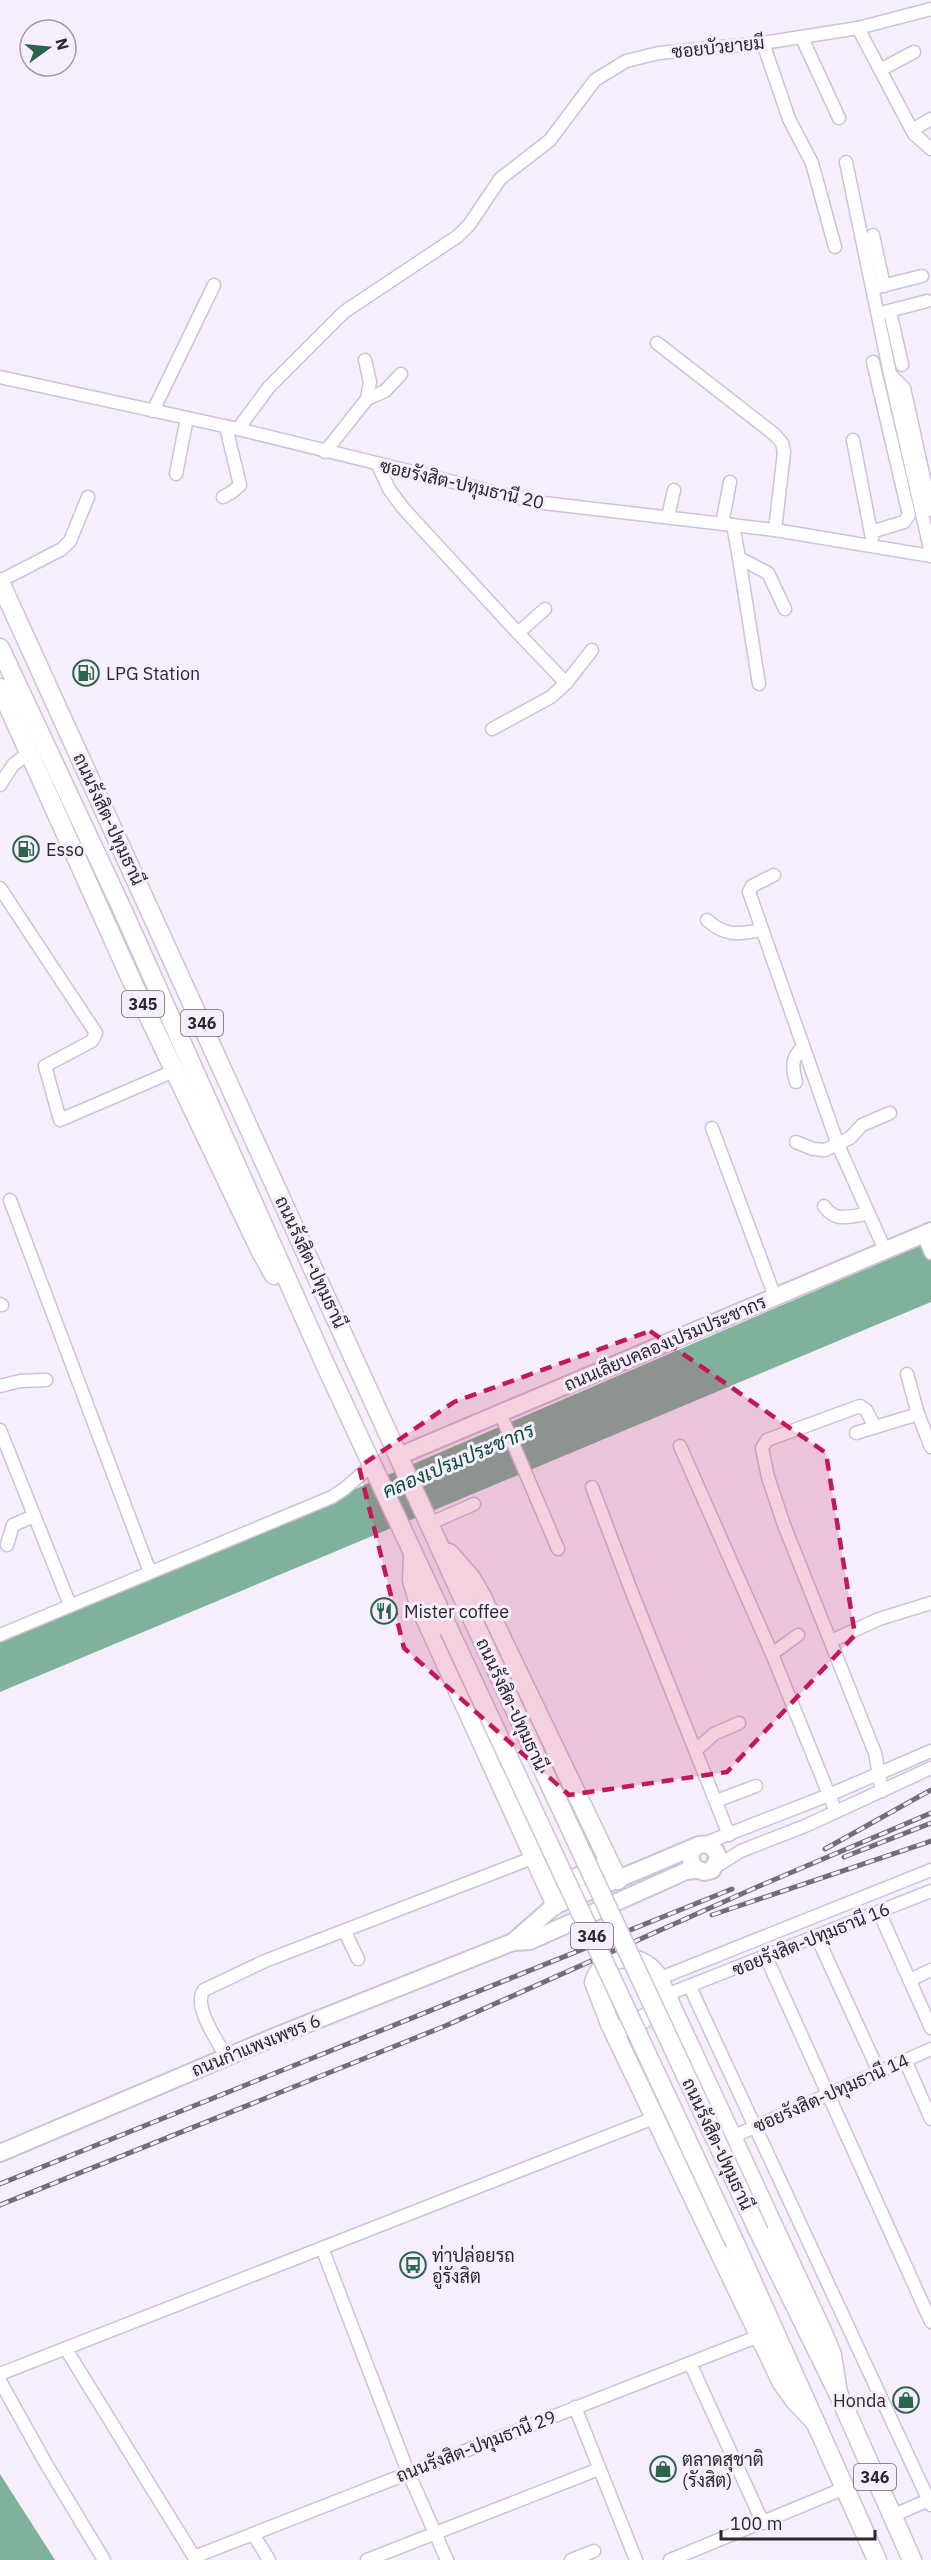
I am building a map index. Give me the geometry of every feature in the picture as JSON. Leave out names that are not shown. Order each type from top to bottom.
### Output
[{"type":"main road","name":"ถนนรังสิต-ปทุมธานี","points":[[0,582],[473,1620],[759,2232],[838,2394],[912,2560]]},
{"type":"main road","name":"ถนนรังสิต-ปทุมธานี","points":[[0,648],[132,931],[402,1530],[735,2243],[845,2488],[871,2558]]},
{"type":"main road","name":"345","points":[[0,688],[174,1071],[260,1250],[270,1269],[302,1312]]},
{"type":"main road","name":"ถนนเลียบคลองเปรมประชากร","points":[[401,1460],[775,1297],[927,1234]]},
{"type":"main road","points":[[431,1527],[471,1578],[481,1595],[613,1872]]},
{"type":"main road","points":[[413,1552],[412,1580],[420,1607],[535,1857],[551,1898],[613,1872],[704,1847]]},
{"type":"main road","points":[[704,1847],[718,1858],[704,1870],[690,1859],[704,1847]]},
{"type":"main road","name":"ถนนกำแพงเพชร 6","points":[[0,2153],[226,2057],[513,1941],[530,1941],[686,1871],[704,1870]]},
{"type":"main road","name":"ถนนกำแพงเพชร 6","points":[[513,1941],[551,1898]]},
{"type":"main road","points":[[816,2423],[782,2383],[596,1992],[594,1982],[596,1975],[613,1962],[635,1958],[649,1964],[665,1994],[832,2355],[838,2394]]},
{"type":"main road","points":[[614,2032],[665,1994]]},
{"type":"street","name":"ซอยบัวยายมี","points":[[232,428],[269,387],[344,312],[458,236],[469,225],[500,179],[541,149],[595,80],[626,61],[659,53],[802,38],[858,28],[931,9]]},
{"type":"street","points":[[858,28],[912,130],[931,148]]},
{"type":"street","points":[[802,38],[839,118]]},
{"type":"street","points":[[763,43],[785,109],[812,163],[835,247]]},
{"type":"street","points":[[880,70],[914,52]]},
{"type":"street","points":[[912,130],[931,119]]},
{"type":"street","points":[[846,162],[879,287],[884,312],[890,374],[904,388],[910,438],[931,554]]},
{"type":"street","points":[[873,235],[879,287]]},
{"type":"street","points":[[879,287],[922,276]]},
{"type":"street","points":[[153,411],[214,285]]},
{"type":"street","points":[[884,312],[927,301]]},
{"type":"street","points":[[884,312],[902,365]]},
{"type":"street","points":[[657,343],[774,434],[782,443],[783,463],[775,530]]},
{"type":"street","points":[[365,360],[370,382],[367,399]]},
{"type":"street","points":[[854,440],[872,538],[904,522],[909,515],[873,362]]},
{"type":"street","points":[[325,452],[367,399],[385,391],[401,374]]},
{"type":"street","name":"ซอยรังสิต-ปทุมธานี 20","points":[[0,377],[232,428],[378,465],[549,504],[775,530],[872,538],[931,554]]},
{"type":"street","points":[[176,474],[187,418]]},
{"type":"street","points":[[223,497],[240,485],[232,428]]},
{"type":"street","points":[[910,438],[931,510]]},
{"type":"street","points":[[378,465],[389,489],[399,503],[566,683]]},
{"type":"street","points":[[730,482],[728,525],[739,558],[759,684]]},
{"type":"street","points":[[668,517],[674,490]]},
{"type":"street","points":[[0,582],[62,549],[70,541],[88,497]]},
{"type":"street","points":[[739,558],[768,573],[785,609]]},
{"type":"street","points":[[518,633],[545,609]]},
{"type":"street","points":[[492,729],[551,697],[566,683],[592,650]]},
{"type":"street","points":[[0,785],[13,765],[30,753]]},
{"type":"street","points":[[774,875],[750,889],[762,930],[838,1145],[885,1250]]},
{"type":"street","points":[[0,888],[96,1033],[92,1041],[45,1066],[60,1120],[174,1071]]},
{"type":"street","points":[[707,920],[718,930],[728,933],[762,930]]},
{"type":"street","points":[[796,1082],[793,1061],[803,1047]]},
{"type":"street","points":[[796,1142],[818,1150],[838,1145],[850,1138],[862,1125],[890,1113]]},
{"type":"street","points":[[712,1128],[775,1297]]},
{"type":"street","points":[[10,1200],[150,1572]]},
{"type":"street","points":[[824,1206],[829,1214],[837,1218],[867,1214]]},
{"type":"street","points":[[927,1234],[931,1253]]},
{"type":"street","points":[[907,1374],[918,1414],[931,1447]]},
{"type":"street","points":[[0,1386],[20,1381],[46,1380]]},
{"type":"street","points":[[875,1427],[866,1410],[860,1406],[767,1440],[762,1448],[768,1477],[784,1525],[875,1753],[882,1791]]},
{"type":"street","points":[[856,1433],[918,1414]]},
{"type":"street","points":[[501,1415],[558,1549]]},
{"type":"street","points":[[0,1430],[70,1605]]},
{"type":"street","points":[[680,1446],[772,1654],[836,1812]]},
{"type":"street","points":[[0,1635],[332,1497],[375,1471]]},
{"type":"street","points":[[592,1487],[630,1590],[729,1834]]},
{"type":"street","points":[[431,1527],[474,1504]]},
{"type":"street","points":[[7,1545],[14,1525],[34,1516]]},
{"type":"street","points":[[831,1641],[879,1619],[931,1603]]},
{"type":"street","points":[[772,1654],[798,1635]]},
{"type":"street","points":[[696,1750],[714,1734],[739,1723]]},
{"type":"street","points":[[704,1847],[729,1834],[829,1795],[931,1751]]},
{"type":"street","points":[[704,1870],[741,1851],[836,1812],[931,1768]]},
{"type":"street","points":[[716,1801],[756,1786]]},
{"type":"street","points":[[704,1847],[722,1852],[741,1851]]},
{"type":"street","points":[[226,2057],[201,2010],[200,1998],[204,1990],[265,1961],[535,1857]]},
{"type":"street","points":[[665,1994],[931,1870]]},
{"type":"street","name":"ซอยรังสิต-ปทุมธานี 16","points":[[665,1994],[690,1987],[931,1891]]},
{"type":"street","points":[[879,1912],[931,2028]]},
{"type":"street","points":[[345,1932],[358,1959]]},
{"type":"street","points":[[817,1937],[879,2072]]},
{"type":"street","points":[[766,1957],[931,2322]]},
{"type":"street","points":[[910,1980],[931,1970]]},
{"type":"street","points":[[690,1987],[930,2502],[892,2516]]},
{"type":"street","name":"ซอยรังสิต-ปทุมธานี 14","points":[[732,2137],[931,2049]]},
{"type":"street","points":[[905,2060],[931,2119]]},
{"type":"street","points":[[0,2374],[654,2118]]},
{"type":"street","points":[[322,2248],[408,2472],[447,2560]]},
{"type":"street","name":"ถนนรังสิต-ปทุมธานี 29","points":[[195,2559],[408,2472],[759,2336]]},
{"type":"street","points":[[66,2349],[195,2559]]},
{"type":"street","points":[[690,2363],[763,2523]]},
{"type":"street","points":[[0,2381],[50,2471],[104,2560]]},
{"type":"street","points":[[575,2407],[636,2560]]},
{"type":"street","points":[[367,2560],[599,2469]]},
{"type":"street","points":[[670,2560],[845,2488]]},
{"type":"street","points":[[253,2534],[269,2560]]},
{"type":"street","points":[[571,2560],[594,2551]]},
{"type":"highlighted area","points":[[650,1331],[826,1453],[855,1635],[727,1772],[569,1795],[404,1648],[359,1467],[454,1402]]},
{"type":"water","name":"คลองเปรมประชากร","points":[[931,1241],[931,1302],[0,1692],[0,1642]]},
{"type":"water","points":[[0,2474],[55,2560],[0,2560]]},
{"type":"railway","points":[[825,1849],[931,1790]]},
{"type":"railway","points":[[0,2205],[445,2026],[757,1887],[931,1813]]},
{"type":"railway","points":[[844,1857],[931,1823]]},
{"type":"railway","points":[[712,1915],[931,1841]]},
{"type":"railway","points":[[0,2184],[732,1889]]},
{"type":"place","name":"LPG Station","points":[[86,673]]},
{"type":"place","name":"Esso","points":[[26,849]]},
{"type":"place","name":"Mister coffee","points":[[384,1611]]},
{"type":"place","name":"ท่าปล่อยรถ อู่รังสิต","points":[[413,2265]]},
{"type":"place","name":"Honda","points":[[906,2400]]},
{"type":"place","name":"ตลาดสุชาติ (รังสิต)","points":[[663,2469]]}]
